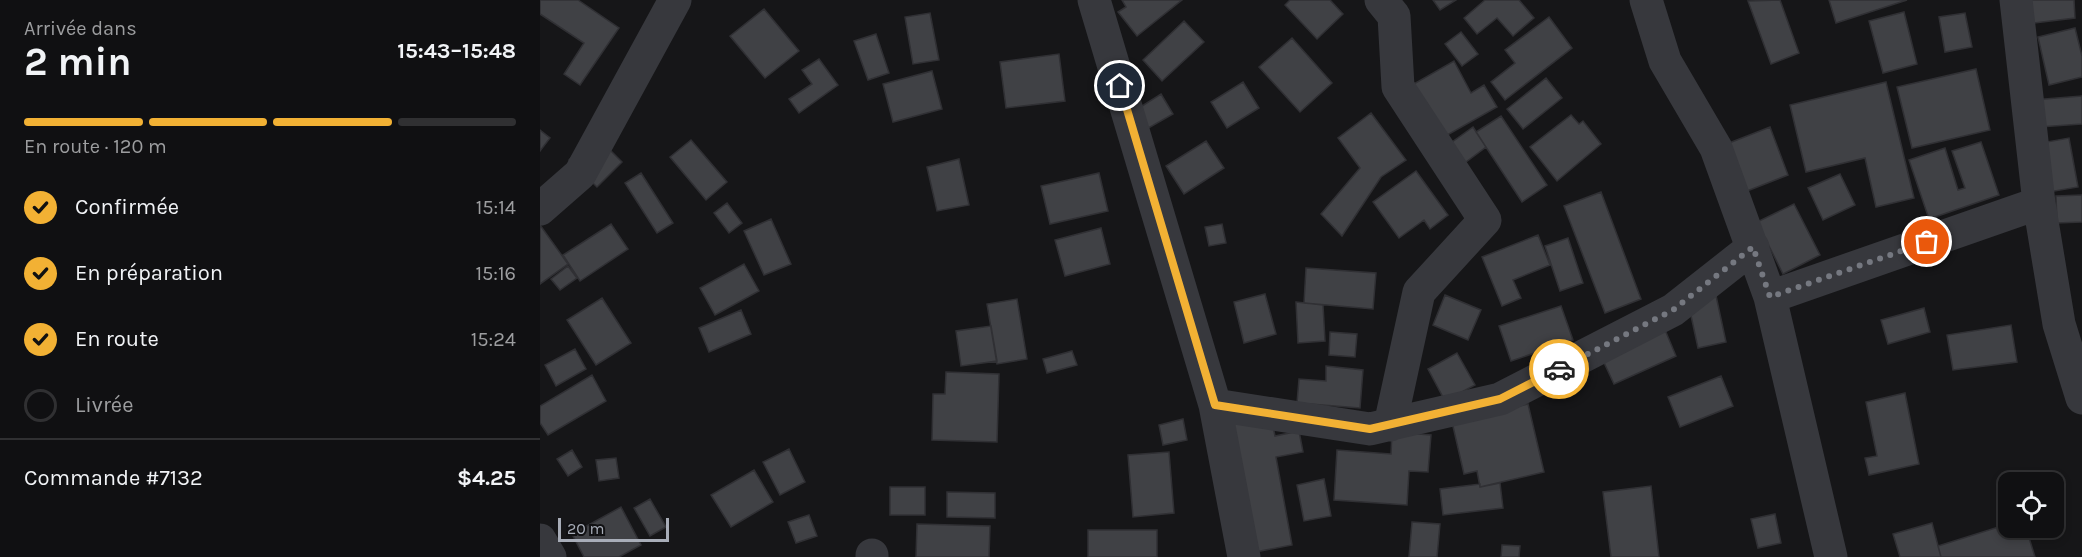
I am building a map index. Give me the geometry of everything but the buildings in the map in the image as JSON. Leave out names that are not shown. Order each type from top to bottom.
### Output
[{"type":"street","points":[[540,209],[580,174],[675,0]]},
{"type":"street","points":[[1094,0],[1215,405],[1244,557]]},
{"type":"street","points":[[1381,0],[1394,16],[1398,87],[1485,220],[1419,292],[1390,425]]},
{"type":"street","points":[[1646,0],[1665,61],[1716,148],[1770,297],[1831,557]]},
{"type":"street","points":[[2016,0],[2039,203],[2059,324],[2082,398]]},
{"type":"street","points":[[1770,297],[2039,203]]},
{"type":"street","points":[[1215,405],[1370,429],[1500,399],[1673,310],[1753,247]]},
{"type":"street","points":[[540,540],[550,557]]},
{"type":"way so far","points":[[1559,369],[1673,310],[1753,247],[1770,297],[1927,242]]},
{"type":"route","points":[[1120,86],[1215,405],[1370,429],[1500,399],[1559,369]]}]
